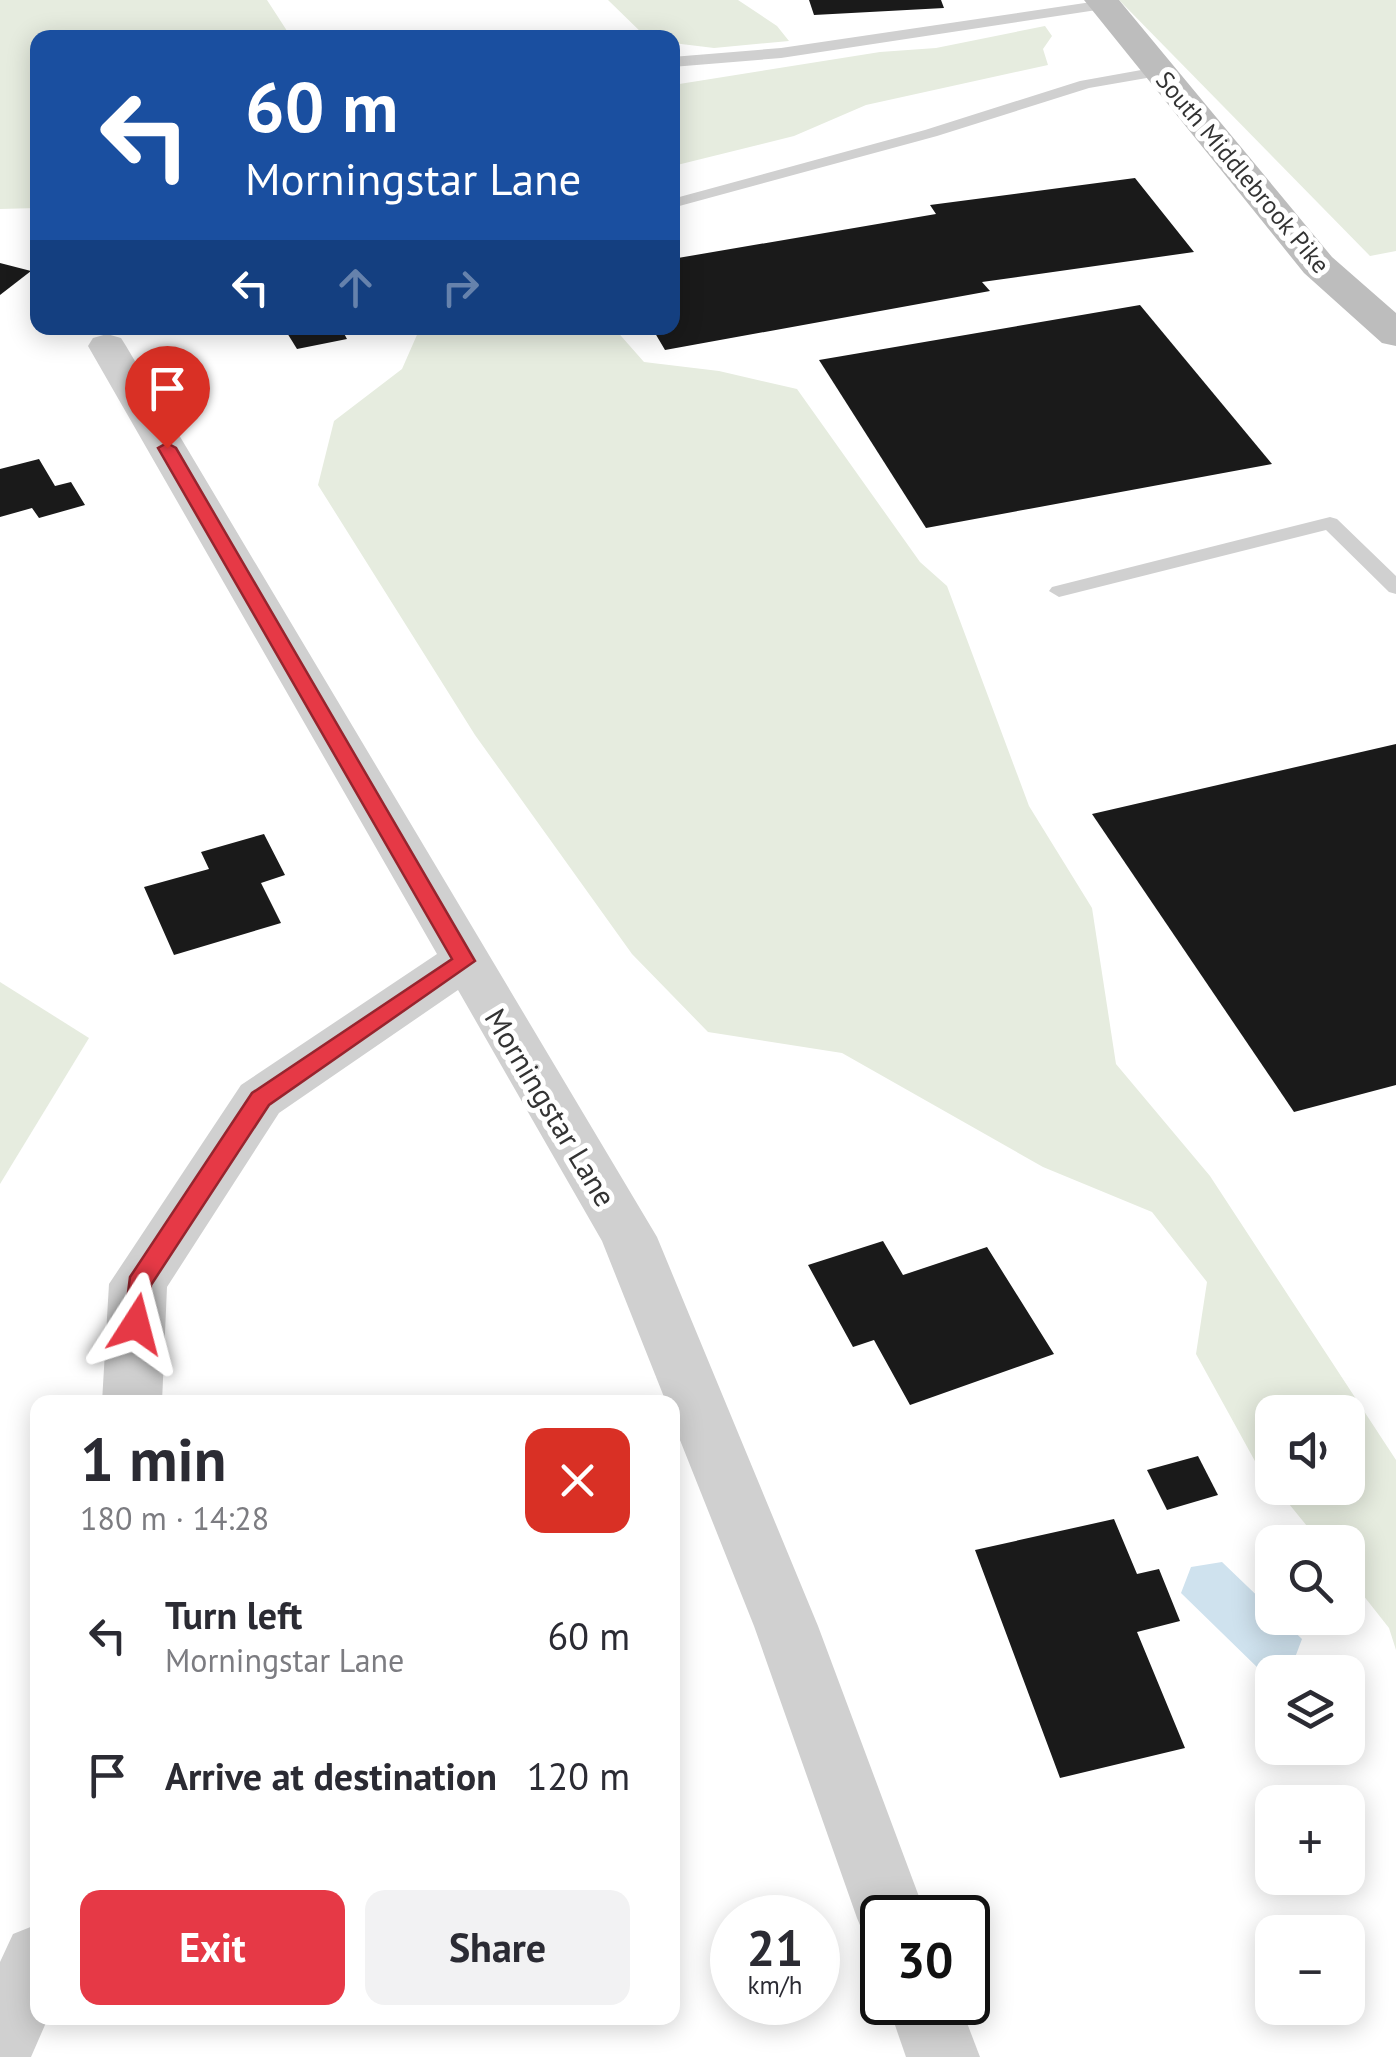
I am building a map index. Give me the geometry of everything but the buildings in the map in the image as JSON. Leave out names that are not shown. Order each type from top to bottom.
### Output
[{"type":"main road","name":"South Middlebrook Pike","points":[[1103,3],[1318,266],[1396,334]]},
{"type":"street","name":"Morningstar Lane","points":[[107,346],[629,1237],[786,1626],[884,1895]]},
{"type":"street","points":[[132,1395],[138,1284],[260,1099],[464,961]]},
{"type":"street","points":[[0,2043],[30,1977]]},
{"type":"street","points":[[932,2025],[943,2057]]},
{"type":"lane","points":[[1027,0],[1052,10]]},
{"type":"lane","points":[[680,62],[725,60],[1103,3]]},
{"type":"lane","points":[[680,73],[725,60]]},
{"type":"lane","points":[[680,202],[931,133],[1086,84],[1158,72]]},
{"type":"lane","points":[[1059,591],[1330,523],[1396,588]]},
{"type":"shaded area","points":[[0,0],[267,0],[286,30],[30,30],[30,208],[0,209]]},
{"type":"shaded area","points":[[608,0],[738,0],[777,26],[789,41],[714,48],[680,44],[680,30],[639,30]]},
{"type":"shaded area","points":[[1119,0],[1396,0],[1396,251],[1370,256]]},
{"type":"shaded area","points":[[1045,26],[1052,36],[1043,49],[1048,65],[866,105],[794,136],[680,164],[680,84],[880,52],[936,48]]},
{"type":"shaded area","points":[[417,335],[620,335],[644,362],[719,371],[797,389],[920,562],[947,586],[1029,806],[1092,908],[1116,1064],[1210,1176],[1353,1395],[1255,1395],[1255,1461],[1196,1354],[1207,1282],[1152,1212],[1043,1167],[842,1053],[708,1032],[632,954],[475,735],[318,485],[334,421],[402,369]]},
{"type":"shaded area","points":[[0,982],[89,1038],[0,1184]]},
{"type":"shaded area","points":[[1365,1413],[1396,1460],[1396,1650],[1389,1628],[1365,1598],[1365,1525],[1306,1525],[1290,1505],[1365,1505]]},
{"type":"water","points":[[1222,1562],[1255,1594],[1255,1635],[1298,1635],[1302,1639],[1296,1655],[1255,1655],[1255,1665],[1181,1593],[1191,1567]]},
{"type":"route","points":[[136,1324],[138,1284],[260,1099],[464,961],[167,448]]}]
